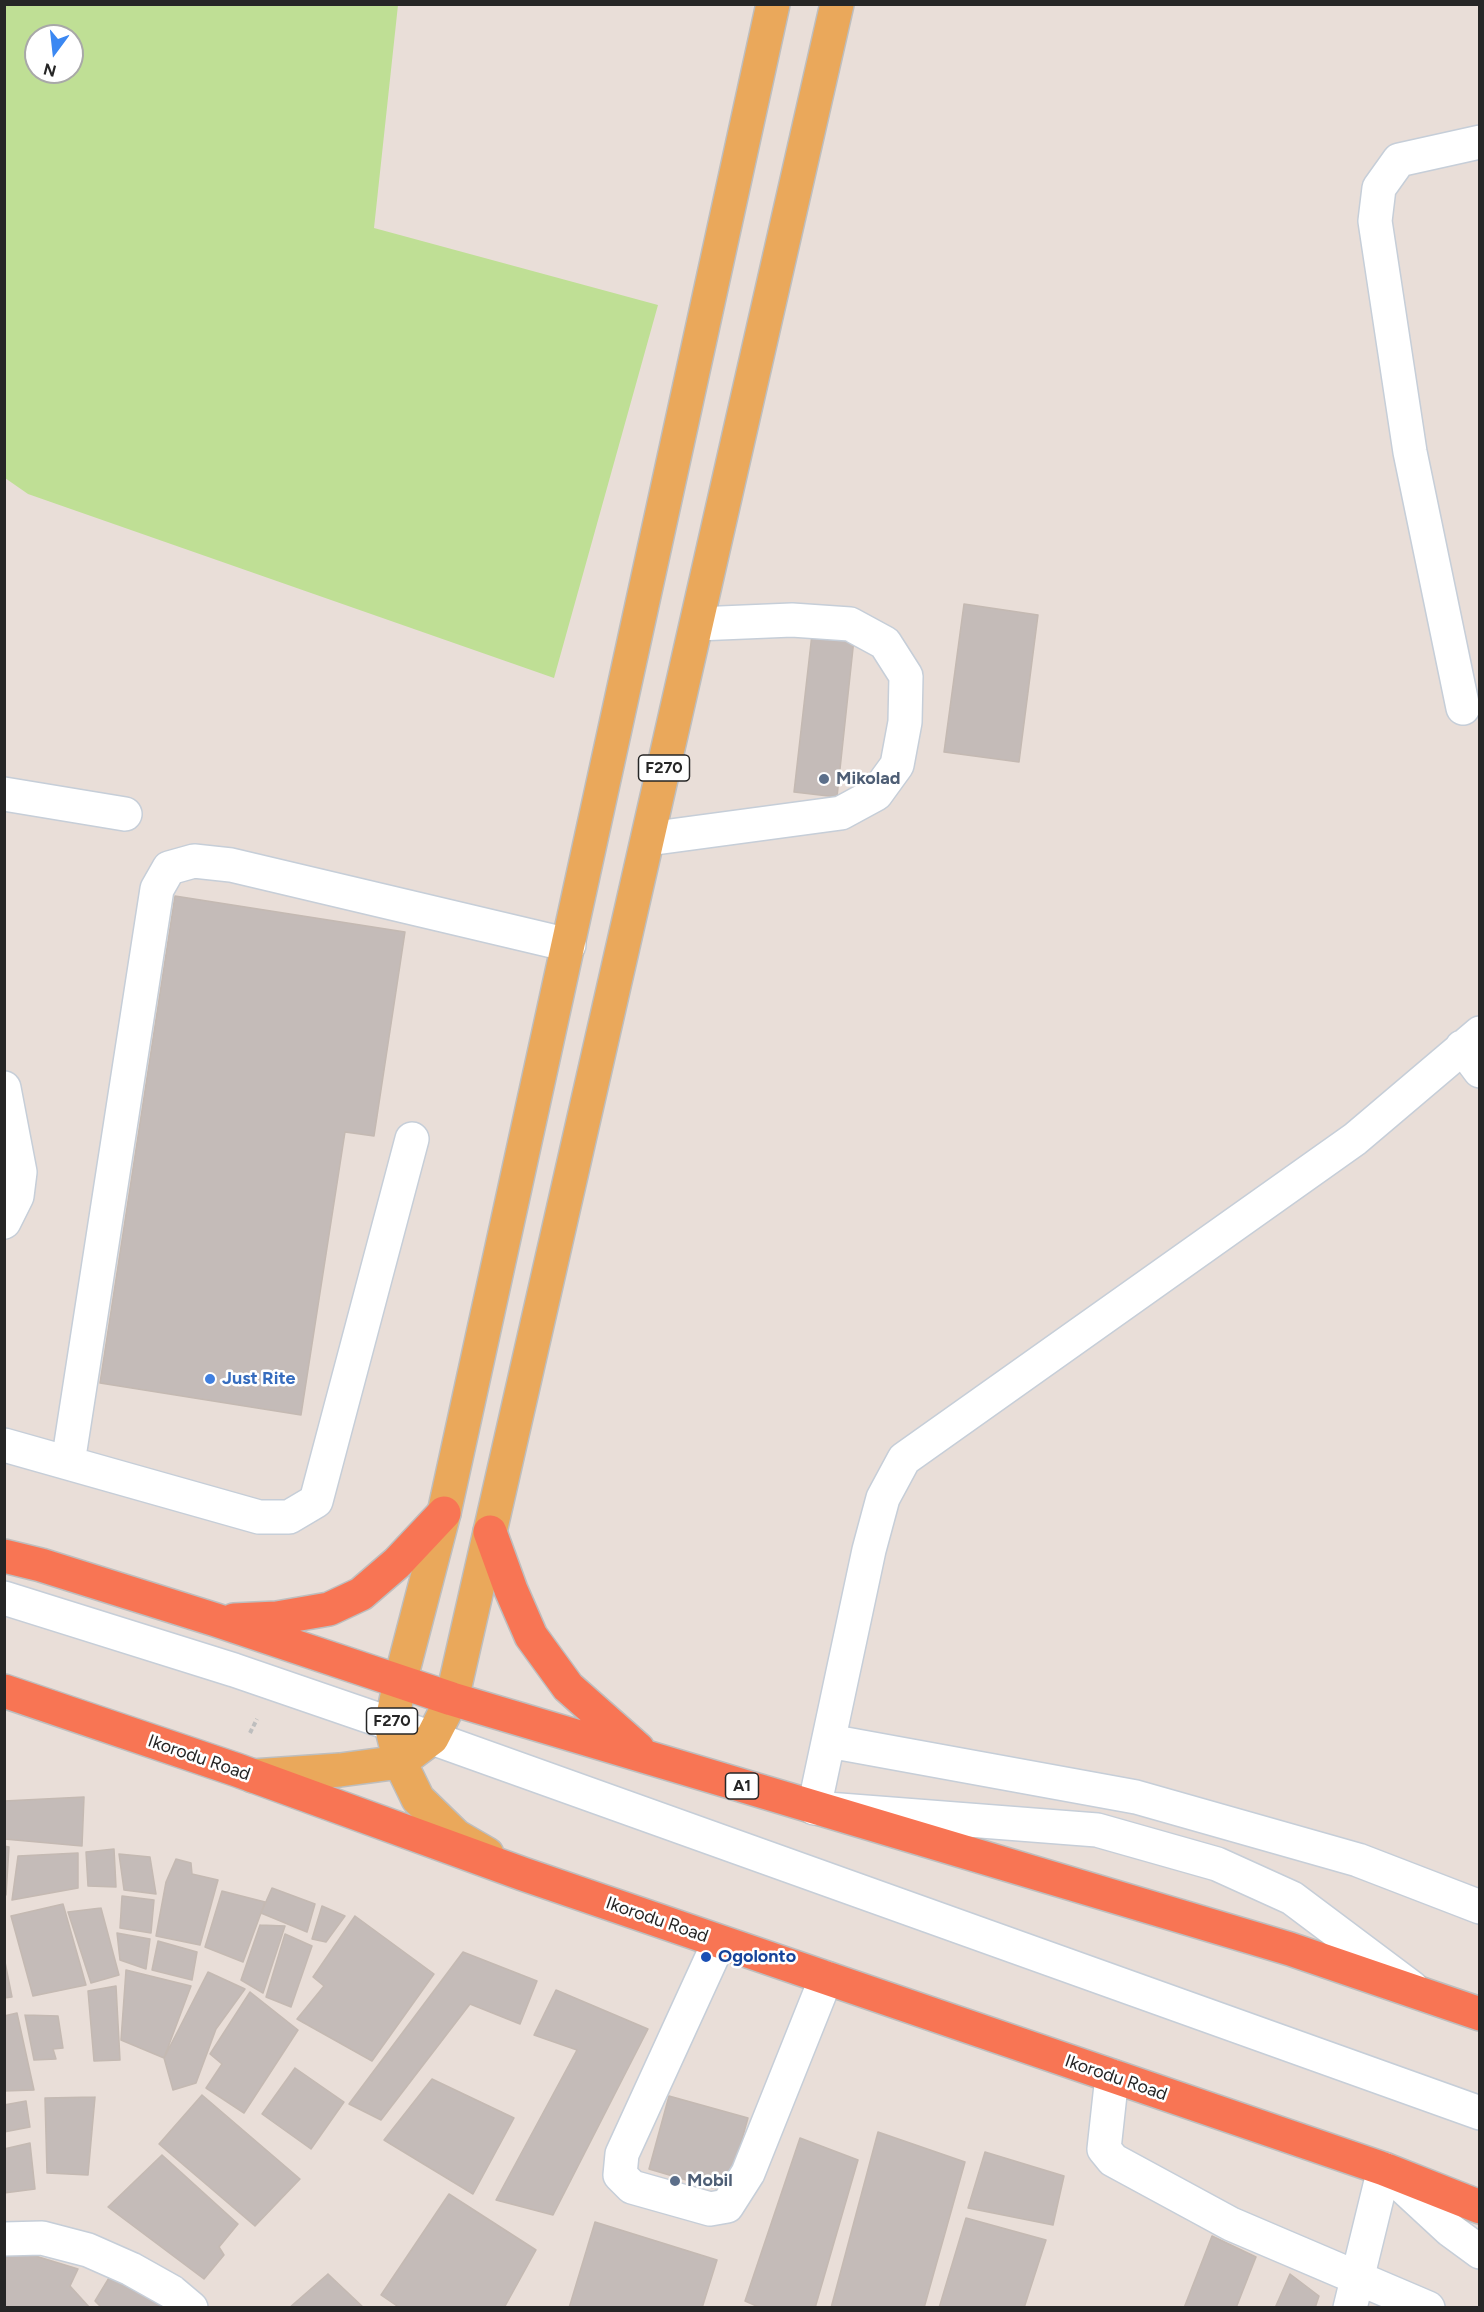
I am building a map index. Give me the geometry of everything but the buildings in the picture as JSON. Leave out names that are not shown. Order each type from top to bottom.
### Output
[{"type":"highway","points":[[216,1620],[277,1618],[329,1609],[361,1594],[397,1563],[444,1514]]},
{"type":"highway","points":[[490,1532],[531,1636],[568,1687],[646,1756]]},
{"type":"highway","name":"A1","points":[[4,1556],[41,1565],[216,1620],[452,1699],[1290,1949],[1479,2014]]},
{"type":"highway","name":"Ikorodu Road","points":[[4,1691],[253,1776],[719,1942],[1384,2169],[1479,2207]]},
{"type":"main road","name":"F270","points":[[523,1874],[456,1836],[418,1799],[400,1762],[391,1725],[444,1514],[773,4]]},
{"type":"main road","name":"F270","points":[[253,1776],[340,1770],[400,1762],[432,1738],[452,1699],[837,4]]},
{"type":"street","points":[[1463,708],[1410,452],[1375,221],[1379,188],[1399,160],[1479,142]]},
{"type":"street","points":[[648,839],[841,813],[876,794],[897,765],[905,722],[906,676],[885,643],[850,624],[792,620],[697,624]]},
{"type":"street","points":[[4,794],[125,814]]},
{"type":"street","points":[[68,1463],[157,889],[169,868],[194,861],[231,865],[569,945]]},
{"type":"street","points":[[1419,1993],[1292,1898],[1217,1864],[1097,1830],[814,1808],[877,1519],[883,1498],[904,1460],[1354,1139],[1474,1050]]},
{"type":"street","points":[[4,1088],[20,1172],[17,1196],[4,1222]]},
{"type":"street","points":[[4,1445],[259,1517],[289,1517],[316,1501],[412,1139]]},
{"type":"street","points":[[4,1599],[234,1670],[432,1738],[1479,2113]]},
{"type":"street","points":[[829,1741],[1136,1797],[1358,1860],[1479,1907]]},
{"type":"street","points":[[719,1942],[622,2154],[620,2175],[632,2187],[710,2209],[727,2206],[748,2173],[826,1978]]},
{"type":"street","points":[[1112,2076],[1104,2149],[1113,2160],[1354,2293],[1428,2307]]},
{"type":"street","points":[[1354,2293],[1384,2169],[1450,2230],[1479,2252]]},
{"type":"street","points":[[4,2239],[42,2238],[88,2250],[131,2269],[172,2292],[191,2307]]},
{"type":"green space","points":[[4,5],[398,5],[374,228],[658,305],[554,678],[28,494],[5,478]]},
{"type":"place","name":"Mikolad","points":[[824,779]]},
{"type":"place","name":"Just Rite","points":[[210,1379]]},
{"type":"place","name":"Ogolonto","points":[[706,1957]]},
{"type":"place","name":"Mobil","points":[[675,2181]]}]
